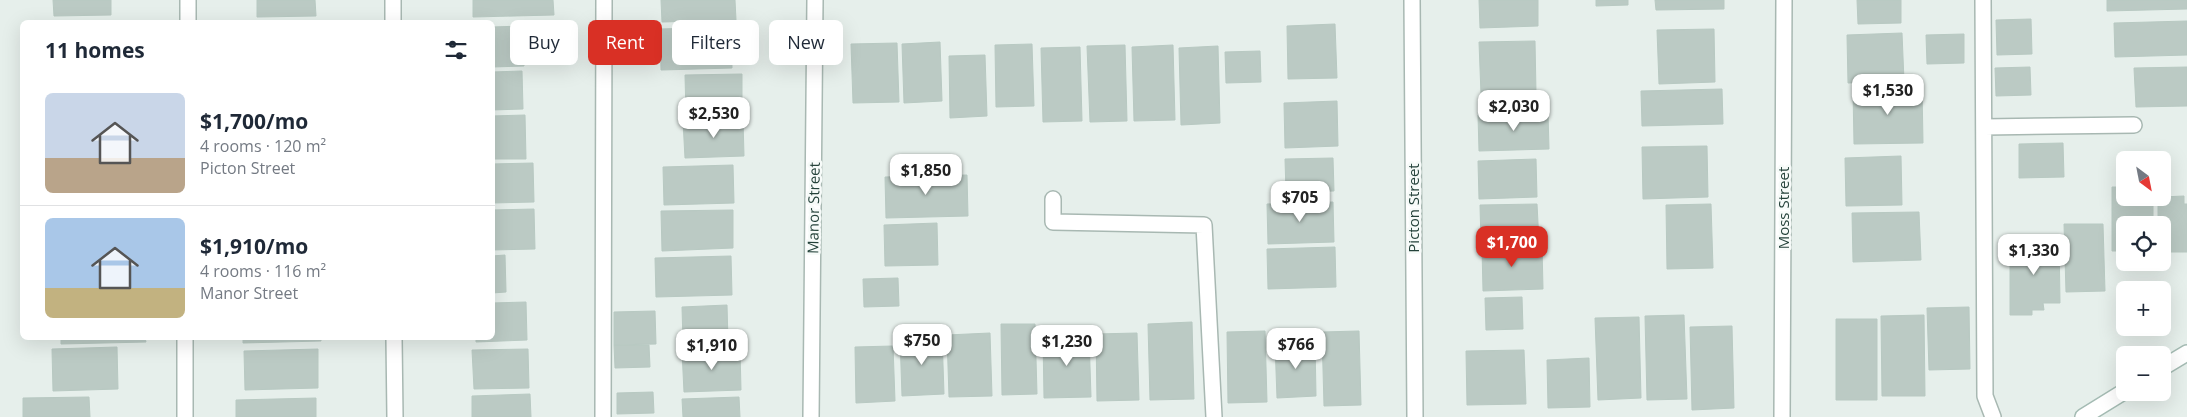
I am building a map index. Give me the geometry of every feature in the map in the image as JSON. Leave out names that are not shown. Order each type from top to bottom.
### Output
[{"type":"street","points":[[188,0],[188,20]]},
{"type":"street","points":[[393,0],[393,20]]},
{"type":"street","points":[[603,417],[604,0]]},
{"type":"street","name":"Manor Street","points":[[811,417],[815,0]]},
{"type":"street","name":"Picton Street","points":[[1412,0],[1415,417]]},
{"type":"street","name":"Moss Street","points":[[1782,417],[1784,0]]},
{"type":"street","points":[[1983,0],[1985,396],[1993,417]]},
{"type":"street","points":[[1985,127],[2134,125]]},
{"type":"street","points":[[1053,199],[1053,222],[1204,225],[1214,417]]},
{"type":"street","points":[[184,417],[185,340]]},
{"type":"street","points":[[394,340],[395,417]]},
{"type":"street","points":[[2171,363],[2187,353]]},
{"type":"street","points":[[2083,417],[2116,397]]},
{"type":"building","points":[[53,0],[111,0],[111,15],[54,16]]},
{"type":"building","points":[[257,0],[315,0],[316,16],[257,17]]},
{"type":"building","points":[[473,0],[553,0],[554,15],[473,17]]},
{"type":"building","points":[[661,0],[735,0],[736,20],[672,20],[672,22],[662,22]]},
{"type":"building","points":[[1479,0],[1538,0],[1538,26],[1480,28]]},
{"type":"building","points":[[1596,0],[1628,0],[1628,5],[1596,6]]},
{"type":"building","points":[[1655,0],[1724,0],[1724,9],[1656,10]]},
{"type":"building","points":[[1857,0],[1901,0],[1901,23],[1858,24]]},
{"type":"building","points":[[2107,0],[2187,0],[2187,9],[2107,11]]},
{"type":"building","points":[[2031,19],[2032,54],[1997,55],[1996,20]]},
{"type":"building","points":[[2187,21],[2187,55],[2115,57],[2114,23]]},
{"type":"building","points":[[1335,24],[1337,78],[1288,79],[1287,26]]},
{"type":"building","points":[[510,26],[510,65],[524,66],[495,67],[495,27]]},
{"type":"building","points":[[662,29],[672,29],[672,65],[732,65],[732,68],[661,70]]},
{"type":"building","points":[[1714,29],[1715,82],[1659,84],[1657,30]]},
{"type":"building","points":[[1902,33],[1904,81],[1848,83],[1847,35]]},
{"type":"building","points":[[1964,34],[1964,63],[1927,64],[1926,35]]},
{"type":"building","points":[[1535,41],[1536,93],[1481,94],[1479,42]]},
{"type":"building","points":[[940,42],[942,101],[904,103],[902,44]]},
{"type":"building","points":[[897,43],[899,102],[853,103],[851,44]]},
{"type":"building","points":[[1032,44],[1034,106],[996,107],[995,45]]},
{"type":"building","points":[[1125,45],[1127,121],[1090,122],[1087,46]]},
{"type":"building","points":[[1173,45],[1175,120],[1134,121],[1132,47]]},
{"type":"building","points":[[1218,46],[1220,123],[1181,125],[1179,48]]},
{"type":"building","points":[[1080,47],[1082,121],[1043,122],[1041,48]]},
{"type":"building","points":[[1260,51],[1261,82],[1226,83],[1225,52]]},
{"type":"building","points":[[985,55],[987,116],[950,118],[949,56]]},
{"type":"building","points":[[2030,67],[2031,95],[1996,96],[1995,68]]},
{"type":"building","points":[[2187,67],[2187,106],[2136,107],[2134,68]]},
{"type":"building","points":[[522,71],[523,109],[495,110],[495,72]]},
{"type":"building","points":[[742,74],[742,112],[686,114],[685,75]]},
{"type":"building","points":[[1922,88],[1923,143],[1854,144],[1853,90]]},
{"type":"building","points":[[1722,89],[1723,124],[1642,126],[1641,91]]},
{"type":"building","points":[[1337,101],[1338,146],[1285,148],[1284,103]]},
{"type":"building","points":[[1548,113],[1549,149],[1479,151],[1478,115]]},
{"type":"building","points":[[525,115],[526,159],[495,159],[495,116]]},
{"type":"building","points":[[743,120],[744,156],[685,158],[683,121]]},
{"type":"building","points":[[2063,143],[2064,177],[2019,178],[2019,144]]},
{"type":"building","points":[[1707,146],[1708,197],[1643,199],[1642,147]]},
{"type":"building","points":[[1901,156],[1902,205],[1846,206],[1845,158]]},
{"type":"building","points":[[1333,158],[1334,191],[1286,192],[1285,159]]},
{"type":"building","points":[[1536,159],[1537,197],[1479,199],[1478,161]]},
{"type":"building","points":[[533,163],[534,202],[495,203],[495,164]]},
{"type":"building","points":[[733,165],[734,203],[664,205],[663,167]]},
{"type":"building","points":[[967,175],[968,216],[886,218],[885,177]]},
{"type":"building","points":[[2112,187],[2116,187],[2116,206],[2153,206],[2153,216],[2116,216],[2116,251],[2112,251]]},
{"type":"building","points":[[2184,196],[2184,204],[2187,204],[2187,252],[2171,252],[2171,216],[2158,216],[2158,206],[2171,206],[2171,197]]},
{"type":"building","points":[[1333,202],[1334,242],[1268,244],[1267,204]]},
{"type":"building","points":[[1537,204],[1539,242],[1481,243],[1480,205]]},
{"type":"building","points":[[1711,204],[1713,268],[1667,269],[1666,205]]},
{"type":"building","points":[[534,209],[535,249],[495,250],[495,210]]},
{"type":"building","points":[[733,210],[733,248],[662,251],[661,211]]},
{"type":"building","points":[[1919,212],[1921,260],[1853,262],[1852,213]]},
{"type":"building","points":[[937,223],[938,265],[885,266],[884,225]]},
{"type":"building","points":[[2064,224],[2103,224],[2105,291],[2066,292]]},
{"type":"building","points":[[2039,237],[2059,237],[2060,303],[2043,303],[2044,310],[2032,310],[2032,315],[2010,315],[2010,244],[2039,244]]},
{"type":"building","points":[[1542,246],[1543,289],[1483,291],[1482,248]]},
{"type":"building","points":[[1335,247],[1336,287],[1268,289],[1267,249]]},
{"type":"building","points":[[505,255],[506,292],[495,293],[495,256]]},
{"type":"building","points":[[731,256],[732,295],[656,297],[655,258]]},
{"type":"building","points":[[898,278],[899,306],[864,307],[863,279]]},
{"type":"building","points":[[1522,297],[1523,329],[1486,330],[1485,298]]},
{"type":"building","points":[[526,302],[527,340],[476,342],[476,340],[495,340],[495,303]]},
{"type":"building","points":[[727,305],[728,341],[683,342],[682,307]]},
{"type":"building","points":[[1969,307],[1970,369],[1929,370],[1927,308]]},
{"type":"building","points":[[655,311],[656,344],[614,345],[614,312]]},
{"type":"building","points":[[1684,315],[1687,399],[1647,400],[1645,316]]},
{"type":"building","points":[[1924,315],[1925,396],[1882,396],[1881,316]]},
{"type":"building","points":[[1639,317],[1641,398],[1598,400],[1595,318]]},
{"type":"building","points":[[1836,319],[1877,319],[1877,400],[1836,400]]},
{"type":"building","points":[[1192,322],[1194,399],[1150,400],[1148,324]]},
{"type":"building","points":[[1001,324],[1035,324],[1037,394],[1002,395]]},
{"type":"building","points":[[1732,326],[1734,408],[1692,410],[1690,327]]},
{"type":"building","points":[[1265,331],[1267,402],[1228,403],[1227,332]]},
{"type":"building","points":[[1359,331],[1361,405],[1324,406],[1322,332]]},
{"type":"building","points":[[990,333],[992,396],[949,397],[947,335]]},
{"type":"building","points":[[1137,333],[1139,400],[1097,401],[1096,334]]},
{"type":"building","points":[[942,335],[944,394],[902,396],[900,337]]},
{"type":"building","points":[[1089,336],[1091,397],[1044,398],[1043,337]]},
{"type":"building","points":[[61,340],[146,340],[146,342],[61,344]]},
{"type":"building","points":[[243,340],[321,340],[321,341],[243,343]]},
{"type":"building","points":[[1315,342],[1316,396],[1277,398],[1275,343]]},
{"type":"building","points":[[614,345],[649,345],[650,367],[615,368]]},
{"type":"building","points":[[893,346],[895,401],[856,403],[855,347]]},
{"type":"building","points":[[117,347],[118,389],[53,391],[52,349]]},
{"type":"building","points":[[318,349],[318,388],[245,390],[244,351]]},
{"type":"building","points":[[528,349],[529,388],[474,389],[472,350]]},
{"type":"building","points":[[740,350],[741,390],[684,392],[682,351]]},
{"type":"building","points":[[1524,350],[1526,404],[1467,405],[1466,351]]},
{"type":"building","points":[[1589,358],[1590,407],[1548,408],[1547,360]]},
{"type":"building","points":[[653,392],[654,413],[617,414],[617,393]]},
{"type":"building","points":[[530,394],[531,417],[472,417],[472,396]]},
{"type":"building","points":[[89,397],[90,417],[23,417],[23,398]]},
{"type":"building","points":[[739,397],[740,417],[683,417],[682,399]]},
{"type":"building","points":[[316,398],[316,417],[236,417],[236,400]]}]
